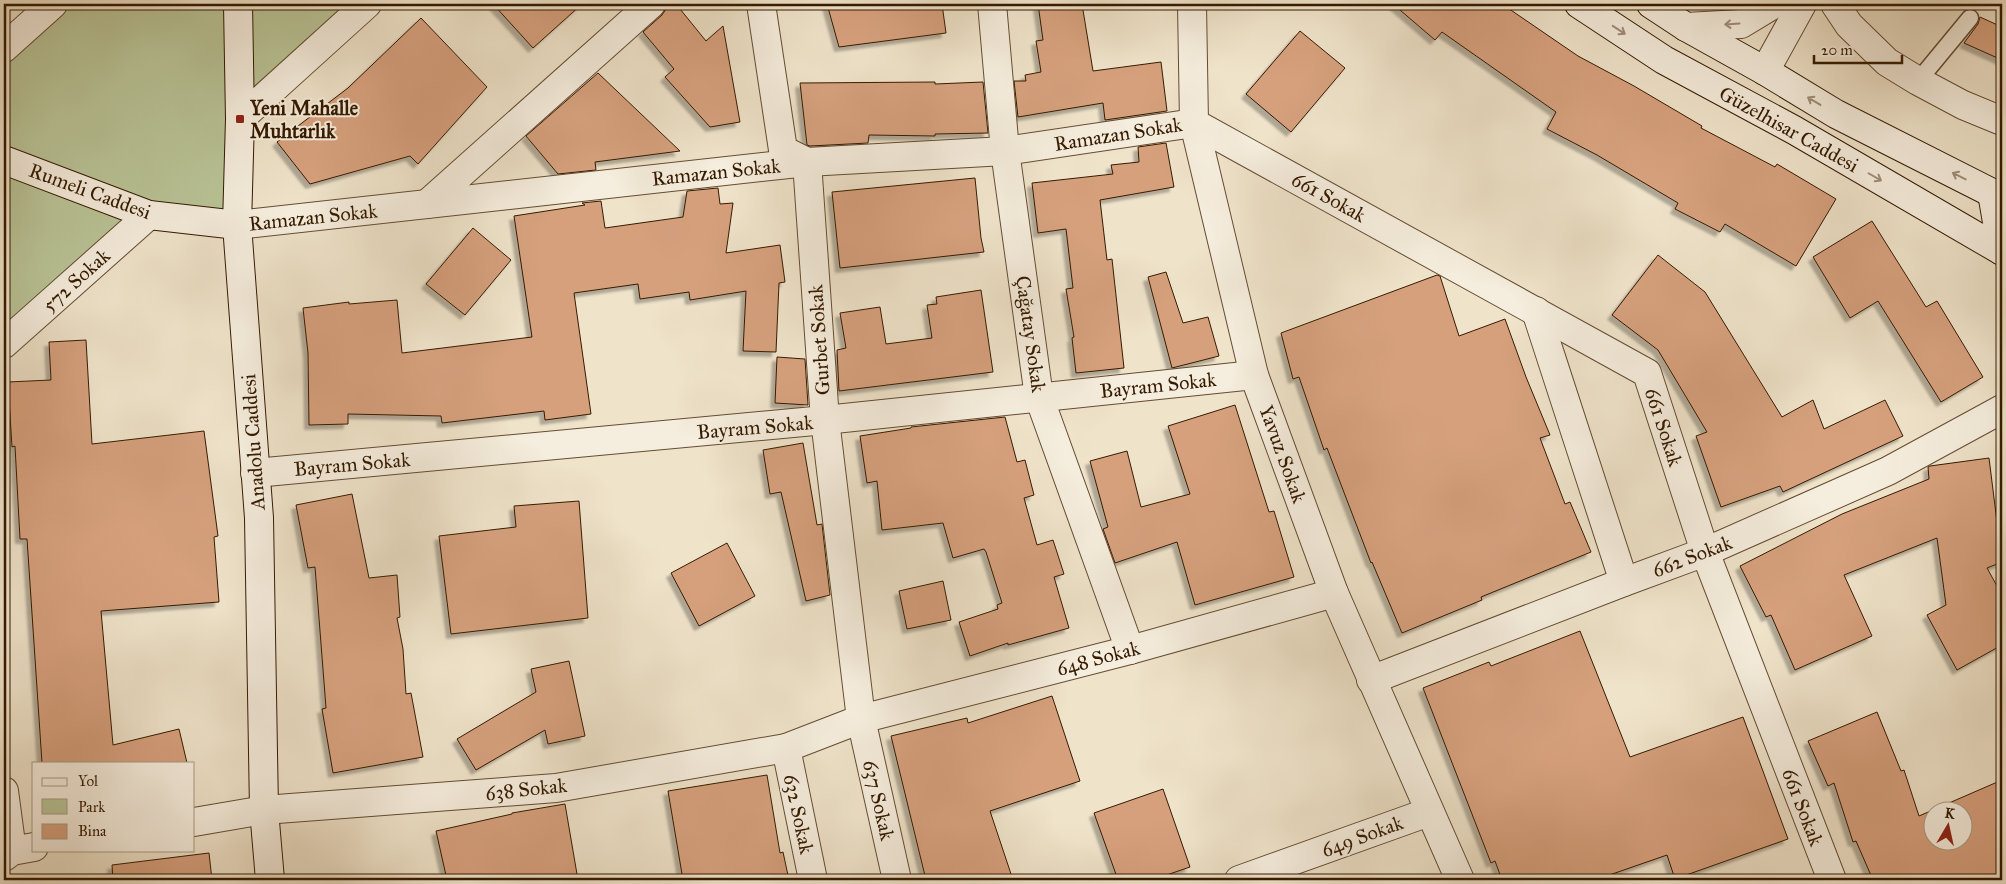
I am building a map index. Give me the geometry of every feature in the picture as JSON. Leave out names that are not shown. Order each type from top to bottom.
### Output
[{"type":"street","points":[[4,48],[53,4]]},
{"type":"street","name":"Anadolu Caddesi","points":[[238,4],[240,119],[237,225],[259,518],[264,810],[270,880]]},
{"type":"street","points":[[240,119],[366,4]]},
{"type":"street","points":[[427,204],[651,4]]},
{"type":"street","points":[[761,4],[783,150],[807,162]]},
{"type":"street","name":"Çağatay Sokak","points":[[992,4],[1005,151],[1039,398],[1130,650]]},
{"type":"street","name":"Yavuz Sokak","points":[[1192,4],[1194,123],[1254,375],[1334,593],[1460,880]]},
{"type":"street","name":"Güzelhisar Caddesi","points":[[1578,4],[1664,60],[1794,130],[2002,251]]},
{"type":"street","name":"Güzelhisar Caddesi","points":[[1651,4],[1686,27],[1765,71],[1836,114],[1997,195]]},
{"type":"street","points":[[1686,27],[1741,24],[1774,4]]},
{"type":"street","points":[[1765,71],[1802,4]]},
{"type":"street","points":[[1835,4],[1849,25],[1887,62],[1963,105],[2002,121]]},
{"type":"street","name":"Ramazan Sokak","points":[[237,225],[807,162],[1005,151],[1194,123]]},
{"type":"street","name":"661 Sokak","points":[[1194,123],[1647,373],[1705,552],[1832,880]]},
{"type":"street","name":"Rumeli Caddesi","points":[[4,160],[149,215],[237,225]]},
{"type":"street","name":"Gurbet Sokak","points":[[807,162],[825,420],[861,720]]},
{"type":"street","points":[[1997,195],[2002,251]]},
{"type":"street","name":"572 Sokak","points":[[4,344],[149,215]]},
{"type":"street","points":[[1536,311],[1624,582]]},
{"type":"street","name":"Bayram Sokak","points":[[255,473],[825,420],[1254,375]]},
{"type":"street","name":"662 Sokak","points":[[1371,680],[1705,552],[1888,471],[2002,409]]},
{"type":"street","name":"648 Sokak","points":[[786,748],[861,720],[1130,650],[1334,593]]},
{"type":"street","name":"637 Sokak","points":[[861,720],[897,880]]},
{"type":"street","name":"638 Sokak","points":[[195,822],[264,810],[556,788],[786,748]]},
{"type":"street","name":"632 Sokak","points":[[786,748],[813,880]]},
{"type":"street","points":[[4,792],[16,852]]},
{"type":"street","name":"649 Sokak","points":[[1239,880],[1429,812]]},
{"type":"lane","points":[[1918,81],[1970,18]]},
{"type":"green space","points":[[53,4],[367,4],[240,119],[237,225],[149,215],[4,344],[4,48]]},
{"type":"building","points":[[493,4],[582,4],[533,48]]},
{"type":"building","points":[[666,4],[676,4],[706,41],[723,26],[740,122],[710,127],[665,77],[674,69],[643,32],[662,15],[666,9]]},
{"type":"building","points":[[827,4],[942,4],[946,33],[839,47]]},
{"type":"building","points":[[1038,4],[1082,4],[1093,71],[1161,62],[1167,111],[1105,120],[1103,103],[1018,117],[1014,81],[1026,81],[1025,75],[1041,72],[1036,41],[1043,40]]},
{"type":"building","points":[[1393,4],[1502,4],[1578,56],[1634,86],[1702,126],[1701,128],[1775,167],[1777,164],[1836,199],[1796,266],[1725,224],[1720,232],[1675,209],[1678,203],[1597,155],[1547,129],[1556,112],[1442,32],[1435,40]]},
{"type":"building","points":[[1980,17],[2002,27],[2002,60],[1964,43],[1978,24]]},
{"type":"building","points":[[421,18],[487,87],[418,164],[410,156],[310,184],[277,142],[348,88]]},
{"type":"building","points":[[1300,31],[1345,68],[1291,132],[1246,94]]},
{"type":"building","points":[[598,73],[680,151],[595,162],[596,170],[558,174],[526,136]]},
{"type":"building","points":[[935,82],[935,84],[983,82],[988,133],[935,134],[935,136],[869,135],[868,143],[807,145],[800,83]]},
{"type":"building","points":[[1166,143],[1174,187],[1100,200],[1107,260],[1112,259],[1124,368],[1076,373],[1072,338],[1074,337],[1066,289],[1073,288],[1066,229],[1038,233],[1032,183],[1113,174],[1111,165],[1139,162],[1138,147]]},
{"type":"building","points":[[975,178],[984,252],[840,268],[832,192]]},
{"type":"building","points":[[718,188],[720,204],[733,203],[726,253],[780,245],[785,282],[779,283],[776,352],[743,351],[746,291],[690,300],[689,292],[640,299],[638,284],[574,293],[591,414],[545,420],[544,411],[442,423],[441,416],[348,414],[348,424],[309,425],[308,353],[303,308],[349,302],[349,304],[397,300],[402,353],[532,337],[514,216],[601,201],[605,228],[683,217],[687,191]]},
{"type":"building","points":[[1872,221],[1926,307],[1937,301],[1983,377],[1941,402],[1878,301],[1850,318],[1813,257]]},
{"type":"building","points":[[473,228],[511,260],[465,315],[426,284]]},
{"type":"building","points":[[1658,255],[1705,292],[1782,417],[1813,400],[1824,429],[1885,400],[1903,436],[1783,492],[1780,486],[1721,507],[1696,436],[1707,432],[1658,350],[1612,315]]},
{"type":"building","points":[[1166,272],[1183,323],[1208,317],[1219,356],[1172,368],[1148,277]]},
{"type":"building","points":[[1437,275],[1440,276],[1459,336],[1505,319],[1550,435],[1540,438],[1565,504],[1570,502],[1591,552],[1481,597],[1482,600],[1402,633],[1371,563],[1327,448],[1324,450],[1299,377],[1293,379],[1281,333]]},
{"type":"building","points":[[981,290],[993,372],[839,391],[837,350],[846,348],[840,313],[880,307],[886,344],[932,338],[927,305],[937,304],[936,297]]},
{"type":"building","points":[[86,340],[92,444],[204,431],[218,536],[214,537],[219,602],[101,611],[113,745],[179,729],[187,762],[42,762],[27,539],[20,539],[15,446],[12,447],[8,382],[51,380],[49,342]]},
{"type":"building","points":[[777,357],[805,359],[808,405],[775,403]]},
{"type":"building","points":[[1235,405],[1269,512],[1274,511],[1294,577],[1195,605],[1177,542],[1115,563],[1103,529],[1108,527],[1090,461],[1127,451],[1141,507],[1190,494],[1168,426]]},
{"type":"building","points":[[1005,417],[1017,462],[1025,460],[1034,495],[1024,498],[1037,545],[1053,540],[1064,574],[1054,577],[1069,628],[1008,645],[1008,643],[970,656],[959,622],[998,609],[997,605],[1002,603],[986,552],[984,549],[953,558],[943,523],[882,530],[877,481],[867,483],[860,436],[911,427]]},
{"type":"building","points":[[803,443],[817,525],[822,524],[830,595],[806,601],[781,492],[770,494],[763,450]]},
{"type":"building","points":[[1989,458],[2002,562],[1987,568],[2002,595],[2002,645],[1957,670],[1927,615],[1946,605],[1937,538],[1844,575],[1872,636],[1795,670],[1771,615],[1766,617],[1740,566],[1842,514],[1929,479],[1928,467],[1930,466]]},
{"type":"building","points":[[352,494],[369,578],[397,575],[400,617],[397,618],[403,649],[406,694],[411,693],[423,757],[333,773],[322,709],[326,708],[315,567],[308,568],[296,505]]},
{"type":"building","points":[[579,501],[588,618],[451,634],[439,536],[516,527],[514,506]]},
{"type":"building","points":[[727,543],[755,596],[699,626],[671,573]]},
{"type":"building","points":[[943,581],[951,620],[907,629],[899,591]]},
{"type":"building","points":[[1580,631],[1630,757],[1743,717],[1788,839],[1675,879],[1667,855],[1595,880],[1502,880],[1495,861],[1491,863],[1423,688],[1489,662],[1491,666]]},
{"type":"building","points":[[569,661],[585,736],[548,744],[545,730],[476,770],[457,739],[536,692],[531,669]]},
{"type":"building","points":[[1052,696],[1080,781],[990,811],[1013,880],[926,880],[891,736],[967,718],[968,723]]},
{"type":"building","points":[[1877,712],[1901,771],[1904,770],[1919,816],[1924,814],[1924,852],[1974,852],[1974,802],[1951,802],[2002,780],[2002,880],[1873,880],[1856,841],[1853,842],[1834,783],[1828,786],[1808,741]]},
{"type":"building","points":[[767,775],[780,853],[783,852],[789,880],[683,880],[668,791]]},
{"type":"building","points":[[1163,789],[1190,867],[1152,880],[1118,880],[1094,813]]},
{"type":"building","points":[[565,804],[578,880],[447,880],[436,831],[512,813]]},
{"type":"building","points":[[209,853],[212,880],[113,880],[112,865]]},
{"type":"place","name":"Yeni Mahalle Muhtarlık","points":[[240,119]]}]
